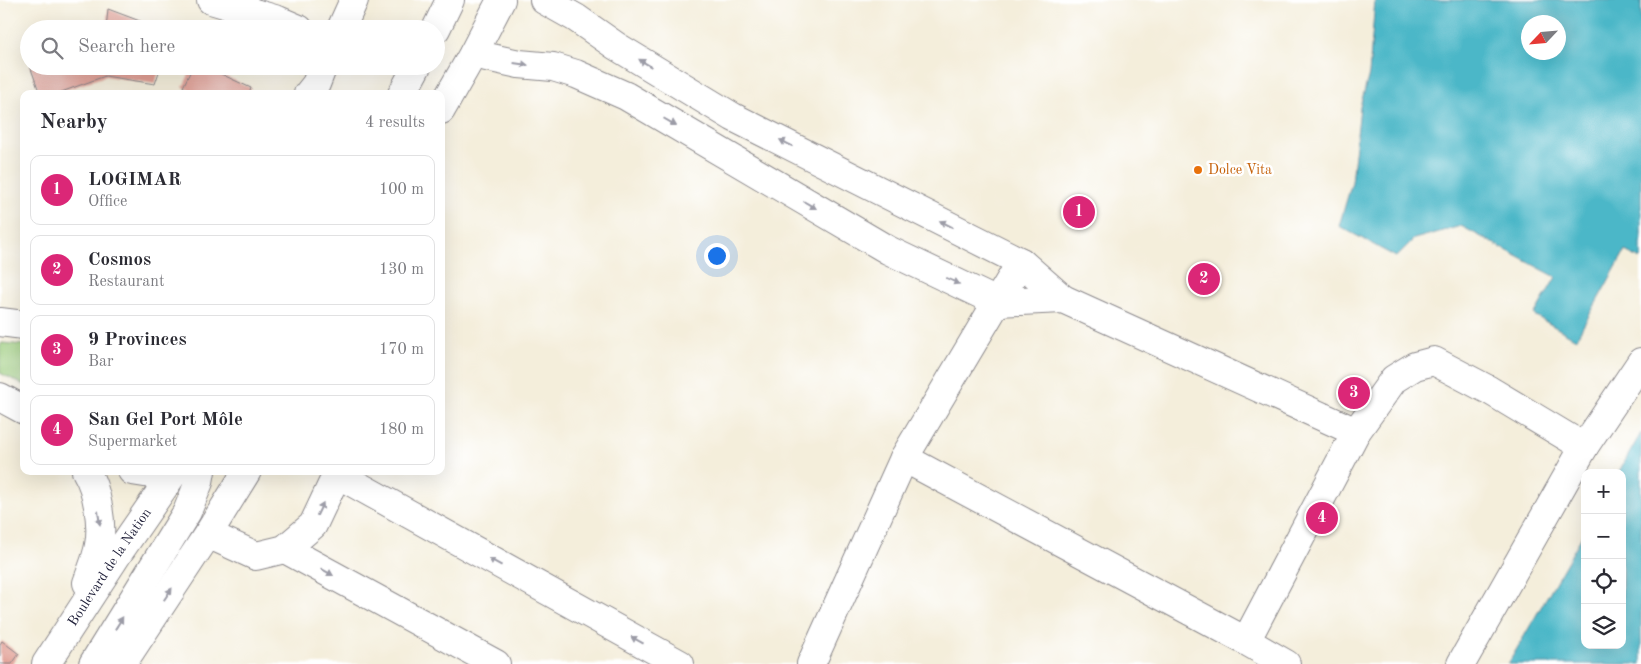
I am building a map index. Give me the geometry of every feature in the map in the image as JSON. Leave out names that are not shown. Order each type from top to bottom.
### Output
[{"type":"main road","points":[[211,0],[278,20]]},
{"type":"main road","points":[[345,20],[354,0]]},
{"type":"main road","points":[[440,20],[450,0]]},
{"type":"main road","points":[[445,103],[501,0]]},
{"type":"main road","points":[[544,0],[576,18],[616,46],[733,116],[1021,262],[1063,299],[1356,432]]},
{"type":"main road","points":[[473,54],[519,64],[553,67],[576,74],[626,96],[888,250],[997,302],[1063,299]]},
{"type":"main road","points":[[311,90],[320,75]]},
{"type":"main road","points":[[404,90],[412,75]]},
{"type":"main road","points":[[811,664],[904,458],[1021,262]]},
{"type":"main road","points":[[0,322],[20,324]]},
{"type":"main road","points":[[1246,641],[1356,432],[1394,379],[1414,366],[1434,360],[1489,390],[1584,447]]},
{"type":"main road","points":[[1462,664],[1584,447],[1641,362]]},
{"type":"main road","points":[[0,397],[20,408]]},
{"type":"main road","points":[[904,458],[1286,664]]},
{"type":"main road","points":[[74,622],[99,547],[100,537],[97,504],[88,475]]},
{"type":"main road","name":"Boulevard de la Nation","points":[[46,664],[171,475]]},
{"type":"main road","points":[[93,664],[187,512],[201,475]]},
{"type":"main road","points":[[208,534],[256,556],[285,549],[313,525],[336,475]]},
{"type":"main road","points":[[341,475],[680,664]]},
{"type":"main road","points":[[122,664],[208,534],[243,477]]},
{"type":"main road","points":[[285,549],[496,664]]},
{"type":"green space","points":[[2,343],[20,345],[20,383],[0,373],[0,346]]},
{"type":"water","points":[[1375,0],[1641,0],[1641,259],[1625,251],[1576,339],[1534,315],[1556,277],[1461,226],[1414,239],[1396,257],[1339,226],[1352,182],[1360,107],[1369,74]]},
{"type":"water","points":[[1641,433],[1641,664],[1508,664],[1581,538],[1581,649],[1626,649],[1626,469],[1620,469]]},
{"type":"building","points":[[108,9],[137,20],[107,20]]},
{"type":"building","points":[[33,75],[158,75],[155,84],[105,76],[67,90],[39,90]]},
{"type":"building","points":[[189,75],[223,75],[251,88],[250,90],[189,90],[183,87]]},
{"type":"building","points":[[2,641],[19,654],[12,664],[0,664],[0,644]]},
{"type":"place","name":"Dolce Vita","points":[[1198,170]]},
{"type":"place","name":"LOGIMAR","points":[[1079,212]]},
{"type":"place","name":"Cosmos","points":[[1204,279]]},
{"type":"place","name":"9 Provinces","points":[[1354,393]]},
{"type":"place","name":"San Gel Port Môle","points":[[1322,518]]}]
